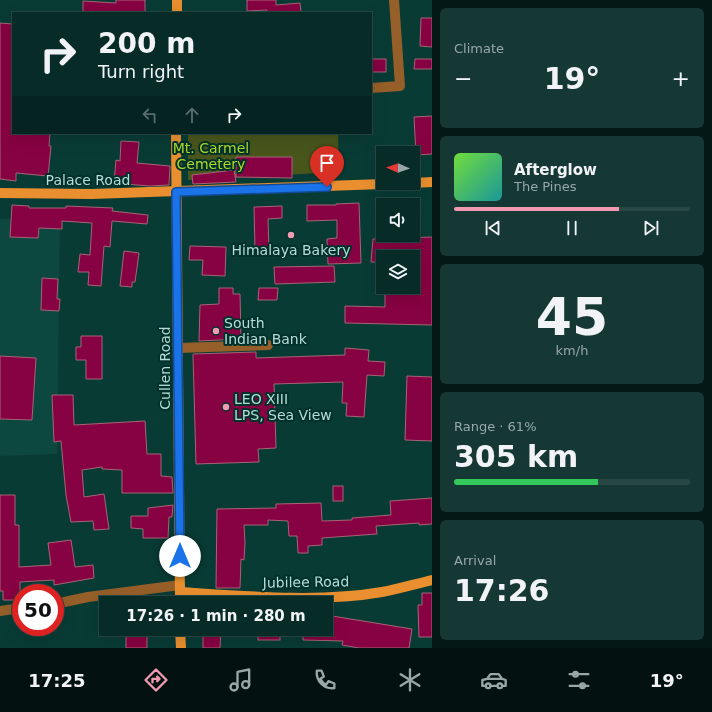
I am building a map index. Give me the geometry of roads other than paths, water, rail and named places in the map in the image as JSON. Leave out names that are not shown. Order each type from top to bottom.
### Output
[{"type":"main road","points":[[177,0],[177,12]]},
{"type":"main road","name":"Cullen Road","points":[[176,134],[180,596]]},
{"type":"main road","name":"Palace Road","points":[[420,183],[432,182]]},
{"type":"main road","name":"Palace Road","points":[[0,193],[92,194],[376,184]]},
{"type":"main road","name":"Jubilee Road","points":[[180,588],[248,597],[326,597],[381,592],[432,580]]},
{"type":"main road","points":[[180,636],[181,648]]},
{"type":"street","points":[[372,88],[400,86],[394,0]]},
{"type":"street","points":[[178,348],[268,346]]},
{"type":"street","points":[[64,602],[88,597],[180,588]]},
{"type":"street","points":[[0,611],[12,609]]},
{"type":"place","name":"Himalaya Bakery","points":[[291,235]]},
{"type":"place","name":"South Indian Bank","points":[[216,331]]},
{"type":"place","name":"LEO XIII LPS, Sea View","points":[[226,407]]},
{"type":"park label","name":"Mt. Carmel Cemetery","points":[[211,156]]}]
